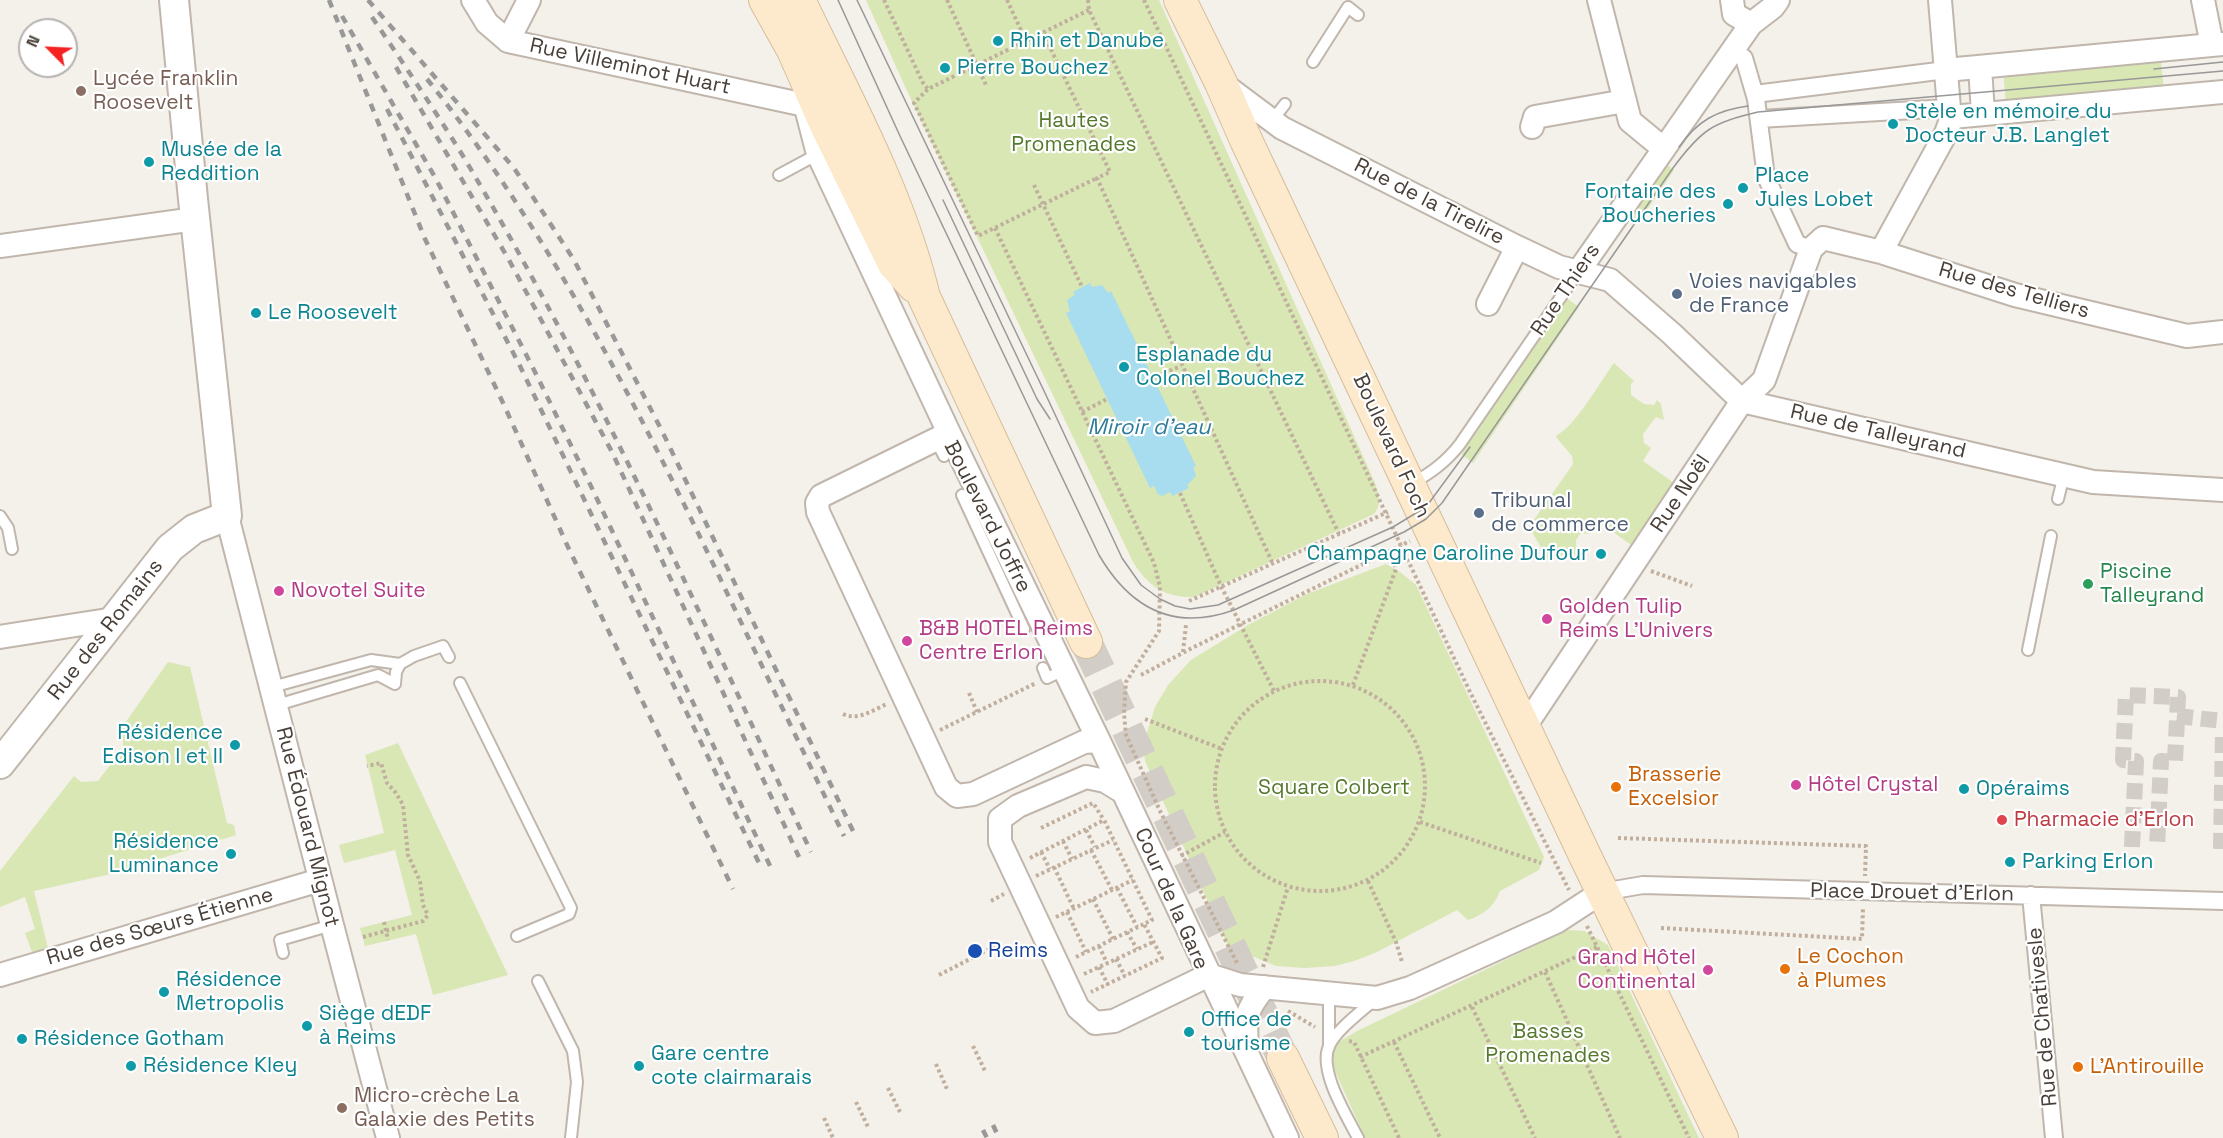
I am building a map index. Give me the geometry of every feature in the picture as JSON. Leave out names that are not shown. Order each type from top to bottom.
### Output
[{"type":"main road","name":"Boulevard Joffre","points":[[765,0],[793,50],[826,125],[894,264],[924,297]]},
{"type":"main road","name":"Boulevard Joffre","points":[[799,0],[874,158],[916,261],[924,297],[1086,642]]},
{"type":"main road","name":"Boulevard Foch","points":[[1180,0],[1524,728],[1590,900],[1609,938],[1722,1138]]},
{"type":"main road","points":[[1283,1058],[1322,1138]]},
{"type":"street","points":[[174,0],[187,220],[228,516]]},
{"type":"street","name":"Rue Villeminot Huart","points":[[473,0],[487,23],[508,41],[805,105]]},
{"type":"street","points":[[508,41],[529,0]]},
{"type":"street","points":[[1599,0],[1630,121],[1664,149]]},
{"type":"street","points":[[1732,0],[1734,14],[1751,24]]},
{"type":"street","name":"Rue Thiers","points":[[1578,272],[1751,24],[1773,7],[1778,0]]},
{"type":"street","points":[[1881,252],[1946,133],[1951,112],[1940,0]]},
{"type":"street","points":[[1755,94],[1946,70],[2217,44],[2203,0]]},
{"type":"street","points":[[793,50],[818,154],[943,443]]},
{"type":"street","points":[[1737,53],[1744,58],[1755,94],[1766,177],[1797,244],[1811,249]]},
{"type":"street","points":[[1980,67],[1983,113]]},
{"type":"street","name":"Rue de la Tirelire","points":[[1221,83],[1517,247],[1559,267],[1578,272]]},
{"type":"street","points":[[1759,119],[1951,112],[1983,113],[2223,92]]},
{"type":"street","points":[[1532,127],[1535,117],[1625,101]]},
{"type":"street","points":[[1246,140],[1280,117]]},
{"type":"street","points":[[0,246],[187,220]]},
{"type":"street","name":"Rue des Telliers","points":[[1811,249],[1823,238],[1881,252],[2015,295],[2187,336],[2223,332]]},
{"type":"street","points":[[1488,304],[1517,247]]},
{"type":"street","name":"Rue Noël","points":[[1524,728],[1742,401],[1764,380],[1811,249]]},
{"type":"street","points":[[1578,272],[1610,280],[1672,334],[1742,401]]},
{"type":"street","name":"Rue de Talleyrand","points":[[1742,401],[2093,482],[2223,490]]},
{"type":"street","name":"Boulevard Joffre","points":[[904,696],[818,512],[818,503],[821,496],[834,495],[943,443],[1051,672],[1099,741],[1123,792]]},
{"type":"street","name":"Rue des Romains","points":[[0,764],[170,548],[194,529],[228,516]]},
{"type":"street","name":"Rue Édouard Mignot","points":[[228,516],[388,1138]]},
{"type":"street","points":[[0,637],[114,619]]},
{"type":"street","points":[[904,696],[946,788],[957,796],[973,794],[1084,742],[1099,741]]},
{"type":"street","name":"Cour de la Gare","points":[[1086,777],[1105,781],[1123,792],[1209,975],[1114,1021],[1095,1023],[1078,1008],[1000,842],[1000,819],[1018,806],[1086,777]]},
{"type":"street","name":"Rue des Sœurs Étienne","points":[[0,975],[320,880]]},
{"type":"street","name":"Place Drouet d'Erlon","points":[[1590,900],[1643,885],[2223,902]]},
{"type":"street","name":"Rue de Chativesle","points":[[2031,895],[2054,1138]]},
{"type":"street","points":[[1209,975],[1240,986],[1377,998],[1410,988],[1556,922],[1590,900]]},
{"type":"street","points":[[1209,975],[1287,1138]]},
{"type":"street","points":[[1248,1056],[1245,1027],[1250,1003],[1272,988]]},
{"type":"lane","points":[[1313,62],[1348,6],[1358,15]]},
{"type":"lane","points":[[779,175],[818,154]]},
{"type":"lane","name":"Rue Thiers","points":[[1409,485],[1436,469],[1452,454],[1578,272]]},
{"type":"lane","points":[[2058,499],[2064,475]]},
{"type":"lane","points":[[962,495],[1024,629]]},
{"type":"lane","points":[[0,516],[8,528],[12,549]]},
{"type":"lane","points":[[2028,650],[2051,536]]},
{"type":"lane","points":[[274,696],[378,675],[395,684],[396,672],[400,664],[414,656],[443,646],[449,657]]},
{"type":"lane","points":[[274,696],[371,660],[400,664]]},
{"type":"lane","points":[[460,683],[571,908],[569,914],[517,936]]},
{"type":"lane","points":[[283,952],[280,940],[332,926]]},
{"type":"lane","points":[[538,981],[573,1052],[577,1082],[571,1138]]},
{"type":"lane","points":[[1329,993],[1333,1035],[1327,1060],[1330,1080],[1358,1138]]},
{"type":"lane","points":[[1333,1035],[1377,998]]},
{"type":"path","points":[[884,0],[923,83],[928,89]]},
{"type":"path","points":[[947,0],[986,85]]},
{"type":"path","points":[[1007,0],[1026,41]]},
{"type":"path","points":[[1088,0],[1089,10],[1339,534]]},
{"type":"path","points":[[1144,0],[1470,692],[1590,900],[1609,938],[1689,1138]]},
{"type":"path","points":[[1043,33],[1110,172],[978,236],[914,103],[928,89],[1089,10]]},
{"type":"path","points":[[1097,178],[1272,562]]},
{"type":"path","points":[[1034,185],[1082,287]]},
{"type":"path","points":[[995,228],[1154,563],[1160,587],[1159,631],[1126,682],[1124,713],[1126,735],[1237,963]]},
{"type":"path","points":[[1153,378],[1181,366]]},
{"type":"path","points":[[1082,412],[1107,399]]},
{"type":"path","points":[[1180,493],[1221,586],[1274,691]]},
{"type":"path","points":[[1189,601],[1272,562],[1387,513]]},
{"type":"path","points":[[1141,675],[1183,652],[1414,539]]},
{"type":"path","points":[[1353,686],[1396,569],[1390,551]]},
{"type":"path","points":[[1635,562],[1650,571],[1692,586]]},
{"type":"path","points":[[1183,652],[1186,625]]},
{"type":"path","points":[[923,738],[1051,672]]},
{"type":"path","points":[[1326,681],[1353,686],[1378,698],[1400,716],[1415,739],[1424,766],[1426,794],[1420,822],[1402,853],[1390,866],[1368,881],[1342,890],[1315,892],[1288,887],[1262,875],[1241,856],[1225,832],[1216,804],[1215,776],[1221,749],[1235,725],[1252,705],[1274,691],[1309,682],[1326,681]]},
{"type":"path","points":[[969,693],[976,712]]},
{"type":"path","points":[[843,714],[850,717],[858,716],[904,696]]},
{"type":"path","points":[[1145,719],[1221,749]]},
{"type":"path","points":[[363,937],[423,921],[428,915],[423,905],[420,881],[408,855],[405,813],[400,799],[387,783],[381,763],[368,766]]},
{"type":"path","points":[[1041,828],[1093,803],[1104,820],[1152,920],[1072,959]]},
{"type":"path","points":[[1025,860],[1104,820]]},
{"type":"path","points":[[1420,822],[1541,863]]},
{"type":"path","points":[[1086,830],[1093,849],[1114,889],[1137,927]]},
{"type":"path","points":[[1174,860],[1225,832]]},
{"type":"path","points":[[1029,869],[1033,878],[1113,840]]},
{"type":"path","points":[[1063,841],[1072,859]]},
{"type":"path","points":[[1041,852],[1074,909]]},
{"type":"path","points":[[1053,919],[1133,880]]},
{"type":"path","points":[[1368,881],[1396,942],[1402,962]]},
{"type":"path","points":[[1265,961],[1288,887]]},
{"type":"path","points":[[1093,899],[1113,939]]},
{"type":"path","points":[[1067,912],[1086,952]]},
{"type":"path","points":[[384,922],[388,940]]},
{"type":"path","points":[[1084,985],[1089,994],[1162,958],[1144,924]]},
{"type":"path","points":[[1127,932],[1137,949]]},
{"type":"path","points":[[1360,1057],[1544,972],[1609,938]]},
{"type":"path","points":[[1080,976],[1153,942]]},
{"type":"path","points":[[939,975],[999,944]]},
{"type":"path","points":[[1099,946],[1107,963]]},
{"type":"path","points":[[1116,959],[1125,976]]},
{"type":"path","points":[[1099,967],[1108,985]]},
{"type":"path","points":[[1544,972],[1620,1138]]},
{"type":"path","points":[[1272,988],[1287,1011],[1333,1035],[1354,1042],[1399,1138]]},
{"type":"path","points":[[1472,1006],[1535,1138]]},
{"type":"path","points":[[1394,1041],[1440,1138]]},
{"type":"path","points":[[973,1046],[985,1071]]},
{"type":"path","points":[[936,1064],[947,1089]]},
{"type":"path","points":[[888,1088],[900,1112]]},
{"type":"path","points":[[856,1102],[868,1127]]},
{"type":"path","points":[[824,1118],[833,1138]]},
{"type":"green space","name":"Hautes Promenades","points":[[866,0],[1159,0],[1375,483],[1379,503],[1374,514],[1194,597],[1166,593],[1145,578],[1133,562],[907,91]]},
{"type":"green space","points":[[2160,55],[2164,89],[2006,104],[2003,69]]},
{"type":"green space","points":[[1663,162],[1674,170],[1638,223],[1627,216]]},
{"type":"green space","points":[[1568,299],[1579,307],[1473,463],[1461,454]]},
{"type":"green space","points":[[1614,363],[1634,381],[1631,384],[1631,395],[1644,404],[1654,405],[1657,400],[1661,404],[1664,420],[1656,417],[1643,434],[1644,443],[1651,448],[1643,461],[1674,483],[1631,545],[1598,521],[1589,534],[1581,533],[1576,540],[1576,546],[1579,549],[1572,559],[1565,555],[1548,559],[1529,527],[1573,464],[1572,456],[1556,437],[1580,413]]},
{"type":"green space","name":"Square Colbert","points":[[1386,564],[1416,585],[1544,857],[1539,870],[1500,891],[1491,906],[1473,918],[1468,920],[1457,910],[1375,953],[1335,966],[1305,968],[1276,966],[1228,946],[1145,761],[1143,746],[1155,707],[1168,685],[1191,660],[1248,625],[1307,594]]},
{"type":"green space","points":[[168,662],[190,667],[227,823],[234,825],[236,835],[111,874],[34,891],[48,948],[32,952],[25,933],[35,929],[25,897],[0,907],[0,871],[74,776],[81,782],[98,781],[123,748],[123,726]]},
{"type":"green space","points":[[398,743],[508,975],[433,995],[416,934],[365,946],[360,928],[412,915],[395,850],[344,863],[339,845],[384,833],[365,755]]},
{"type":"green space","name":"Basses Promenades","points":[[1568,930],[1584,931],[1608,945],[1699,1138],[1365,1138],[1331,1062],[1336,1046],[1357,1031]]},
{"type":"water","name":"Miroir d'eau","points":[[1090,283],[1092,287],[1102,285],[1108,293],[1111,291],[1196,466],[1193,467],[1196,476],[1187,485],[1189,488],[1172,496],[1170,492],[1162,496],[1158,494],[1154,486],[1150,488],[1066,313],[1070,311],[1067,300],[1075,295],[1073,292]]},
{"type":"tunnel","points":[[1086,642],[1283,1058]]},
{"type":"tunnel","points":[[2132,847],[2136,761],[2123,760],[2126,695],[2178,697],[2175,762],[2161,761],[2157,848]]},
{"type":"tunnel","points":[[2177,716],[2223,721]]},
{"type":"tunnel","points":[[2221,849],[2223,733]]},
{"type":"tram line","points":[[838,0],[1099,555],[1111,573],[1139,601],[1155,611],[1192,618],[1234,610],[1404,532],[1426,519],[1442,503],[1673,168],[1700,136],[1719,124],[1758,112],[2223,71]]},
{"type":"tram line","points":[[857,0],[1122,558],[1141,585],[1160,599],[1175,606],[1190,609],[1218,605],[1393,527],[1429,503],[1470,447]]},
{"type":"tram line","points":[[2154,69],[2223,62]]},
{"type":"tram line","points":[[1679,147],[1693,130],[1709,118],[1727,110],[1748,106]]},
{"type":"tram line","points":[[943,200],[1037,399],[1050,419]]},
{"type":"railway","points":[[329,0],[425,239],[568,547],[733,889]]},
{"type":"railway","points":[[368,0],[514,168],[574,260],[663,433],[853,831]]},
{"type":"railway","points":[[342,16],[436,179],[534,370],[772,870]]},
{"type":"railway","points":[[372,17],[463,156],[558,326],[603,412],[688,587],[811,852]]},
{"type":"railway","points":[[396,67],[509,260],[612,452],[799,857]]},
{"type":"railway","points":[[427,79],[471,136],[511,195],[550,256],[621,381],[687,510],[844,836]]},
{"type":"railway","points":[[387,109],[520,366],[760,865]]},
{"type":"railway","points":[[993,1125],[999,1138]]},
{"type":"railway","points":[[983,1130],[987,1138]]},
{"type":"place","name":"Rhin et Danube","points":[[998,41]]},
{"type":"place","name":"Pierre Bouchez","points":[[945,68]]},
{"type":"place","name":"Lycée Franklin Roosevelt","points":[[81,91]]},
{"type":"place","name":"Stèle en mémoire du Docteur J.B. Langlet","points":[[1893,124]]},
{"type":"place","name":"Musée de la Reddition","points":[[149,162]]},
{"type":"place","name":"Place Jules Lobet","points":[[1743,188]]},
{"type":"place","name":"Fontaine des Boucheries","points":[[1728,204]]},
{"type":"place","name":"Voies navigables de France","points":[[1677,294]]},
{"type":"place","name":"Le Roosevelt","points":[[256,313]]},
{"type":"place","name":"Esplanade du Colonel Bouchez","points":[[1124,367]]},
{"type":"place","name":"Tribunal de commerce","points":[[1479,513]]},
{"type":"place","name":"Champagne Caroline Dufour","points":[[1601,554]]},
{"type":"place","name":"Piscine Talleyrand","points":[[2088,584]]},
{"type":"place","name":"Novotel Suite","points":[[279,591]]},
{"type":"place","name":"Golden Tulip Reims L'Univers","points":[[1547,619]]},
{"type":"place","name":"B&B HOTEL Reims Centre Erlon","points":[[907,641]]},
{"type":"place","name":"Résidence Edison I et II","points":[[235,745]]},
{"type":"place","name":"Hôtel Crystal","points":[[1796,785]]},
{"type":"place","name":"Brasserie Excelsior","points":[[1616,787]]},
{"type":"place","name":"Opéraims","points":[[1964,789]]},
{"type":"place","name":"Pharmacie d'Erlon","points":[[2002,820]]},
{"type":"place","name":"Résidence Luminance","points":[[231,854]]},
{"type":"place","name":"Parking Erlon","points":[[2010,862]]},
{"type":"place","name":"Reims","points":[[975,951]]},
{"type":"place","name":"Le Cochon à Plumes","points":[[1785,969]]},
{"type":"place","name":"Grand Hôtel Continental","points":[[1708,970]]},
{"type":"place","name":"Résidence Metropolis","points":[[164,992]]},
{"type":"place","name":"Siège dEDF à Reims","points":[[307,1026]]},
{"type":"place","name":"Office de tourisme","points":[[1189,1032]]},
{"type":"place","name":"Résidence Gotham","points":[[22,1039]]},
{"type":"place","name":"Résidence Kley","points":[[131,1066]]},
{"type":"place","name":"Gare centre cote clairmarais","points":[[639,1066]]},
{"type":"place","name":"L'Antirouille","points":[[2078,1067]]},
{"type":"place","name":"Micro-crèche La Galaxie des Petits","points":[[342,1108]]}]
